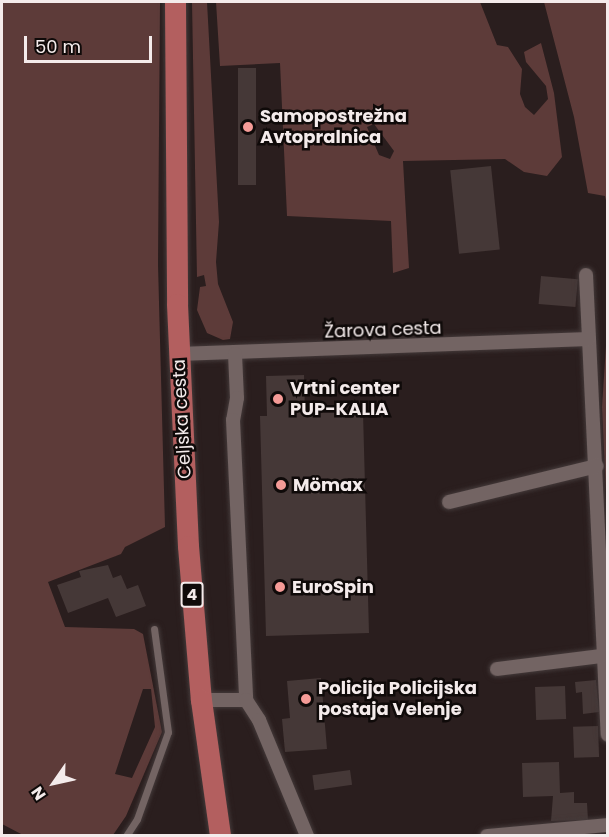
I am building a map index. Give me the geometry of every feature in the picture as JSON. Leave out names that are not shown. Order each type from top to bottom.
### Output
[{"type":"main road","name":"Celjska cesta","points":[[175,2],[179,354],[188,546],[201,700],[220,836]]},
{"type":"street","points":[[586,275],[597,466],[602,656],[608,734]]},
{"type":"street","name":"Žarova cesta","points":[[179,354],[235,354],[589,339]]},
{"type":"street","points":[[235,354],[237,398],[233,420],[246,700],[260,720],[308,836]]},
{"type":"street","points":[[449,502],[597,466]]},
{"type":"street","points":[[497,669],[602,656]]},
{"type":"street","points":[[201,700],[246,700]]},
{"type":"street","points":[[488,836],[608,827],[607,836]]},
{"type":"lane","points":[[126,836],[137,819],[168,732],[154,629]]},
{"type":"shaded area","points":[[2,2],[160,2],[158,265],[165,527],[125,547],[121,554],[48,582],[65,627],[134,629],[143,634],[162,732],[126,816],[113,835],[23,835],[2,824]],"holes":[[[143,689],[151,689],[155,727],[132,778],[115,774]]]},
{"type":"shaded area","points":[[192,2],[207,2],[219,222],[216,262],[218,284],[233,322],[230,339],[223,340],[207,333],[197,310],[200,287],[206,286],[204,275],[197,277]]},
{"type":"shaded area","points":[[216,2],[480,2],[497,45],[508,47],[522,69],[520,94],[525,107],[534,115],[548,99],[546,86],[526,62],[524,52],[541,43],[554,93],[562,157],[547,176],[524,172],[505,159],[403,161],[409,268],[393,273],[391,221],[287,216],[280,63],[220,66]],"holes":[[[374,124],[394,151],[390,159],[379,155],[367,127]]]},
{"type":"shaded area","points":[[544,2],[607,2],[607,205],[605,196],[588,193],[574,117]]},
{"type":"shaded area","points":[[607,331],[607,513],[602,407]]},
{"type":"building","name":"Samopostrežna Avtopralnica","points":[[238,68],[256,68],[256,185],[238,185]]},
{"type":"building","points":[[491,166],[500,250],[459,254],[450,170]]},
{"type":"building","points":[[541,276],[578,279],[575,307],[539,304]]},
{"type":"building","points":[[304,375],[305,413],[363,412],[369,633],[266,636],[260,416],[267,416],[266,376]]},
{"type":"building","points":[[108,565],[113,578],[121,575],[127,589],[138,585],[146,606],[116,617],[108,598],[68,613],[57,585],[81,577],[79,571]]},
{"type":"building","name":"Policija Policijska postaja Velenje","points":[[321,678],[327,749],[285,752],[282,719],[290,718],[287,681]]},
{"type":"building","points":[[596,680],[599,712],[583,714],[582,692],[576,693],[575,682]]},
{"type":"building","points":[[565,686],[566,719],[536,720],[535,687]]},
{"type":"building","points":[[598,726],[599,757],[574,758],[573,727]]},
{"type":"building","points":[[559,762],[560,793],[574,792],[574,803],[587,803],[588,820],[551,821],[553,796],[523,797],[522,763]]},
{"type":"building","points":[[350,770],[352,785],[314,790],[312,775]]},
{"type":"place","name":"Samopostrežna Avtopralnica","points":[[248,127]]},
{"type":"place","name":"Vrtni center PUP-KALIA","points":[[278,399]]},
{"type":"place","name":"Mömax","points":[[281,485]]},
{"type":"place","name":"EuroSpin","points":[[280,587]]},
{"type":"place","name":"Policija Policijska postaja Velenje","points":[[306,699]]}]
